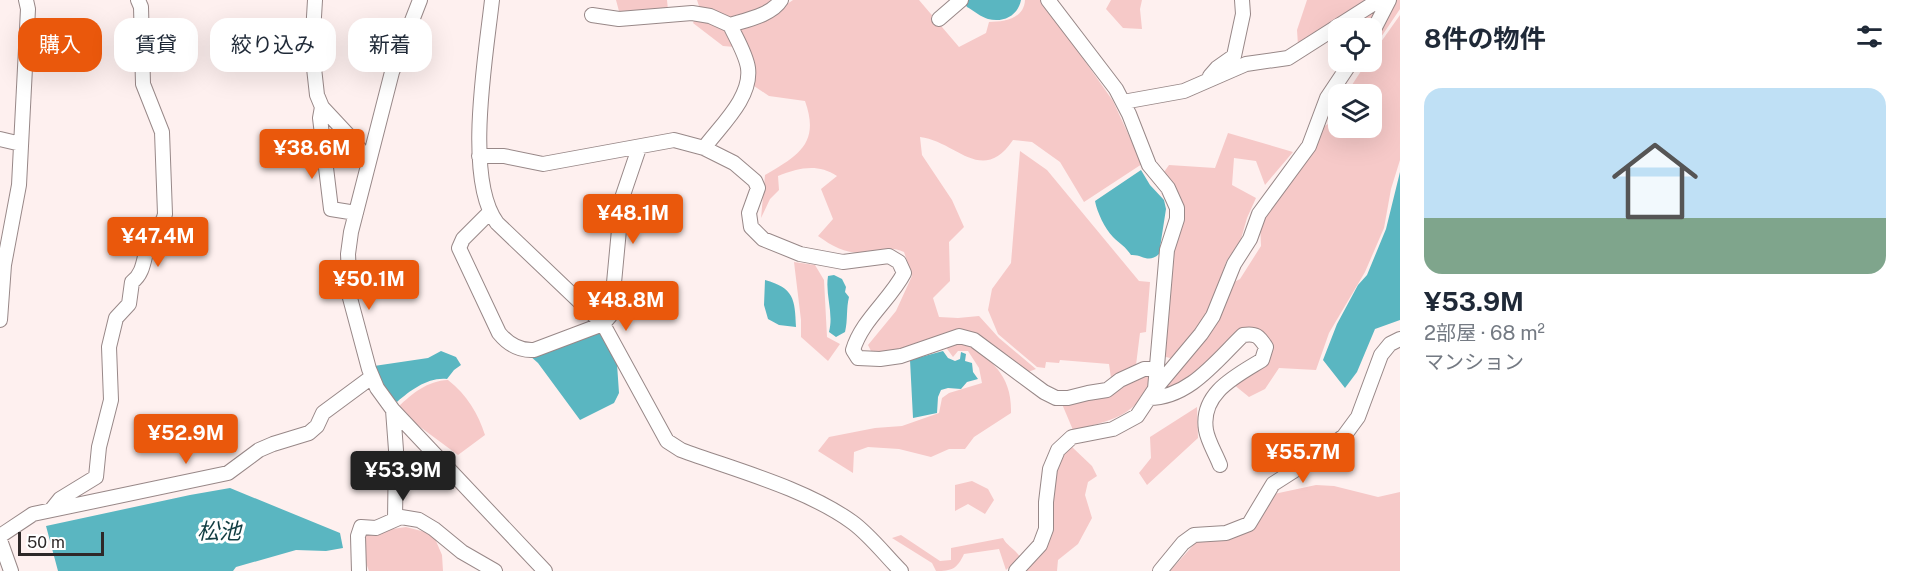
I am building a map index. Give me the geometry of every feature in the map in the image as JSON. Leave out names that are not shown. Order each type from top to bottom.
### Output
[{"type":"street","points":[[0,320],[4,265],[19,185],[28,9],[26,0]]},
{"type":"street","points":[[52,509],[60,499],[96,477],[99,447],[111,400],[109,347],[116,318],[129,304],[132,282],[139,277],[151,238],[163,222],[162,132],[144,84],[141,7],[138,0]]},
{"type":"street","points":[[315,0],[313,68],[317,95],[322,107],[369,161]]},
{"type":"street","points":[[420,0],[392,72],[356,213],[348,254],[350,298],[369,369],[377,388],[393,410],[545,571]]},
{"type":"street","points":[[492,0],[482,83],[479,156],[481,186],[489,213],[603,324],[668,441],[681,450],[829,507],[854,524],[901,571]]},
{"type":"street","points":[[939,19],[961,0]]},
{"type":"street","points":[[1048,0],[1110,81],[1123,102],[1149,165],[1168,188],[1177,208],[1177,219],[1167,250],[1157,369],[1152,394]]},
{"type":"street","points":[[1205,82],[1217,68],[1234,56],[1243,14],[1242,0]]},
{"type":"street","points":[[1123,102],[1184,91],[1246,64],[1288,58],[1379,0]]},
{"type":"street","points":[[1380,18],[1389,0]]},
{"type":"street","points":[[592,15],[620,20],[692,13],[710,16],[730,25],[764,14],[779,1]]},
{"type":"street","points":[[704,148],[737,105],[747,87],[748,68],[730,25]]},
{"type":"street","points":[[1017,571],[1040,544],[1046,529],[1050,469],[1059,450],[1072,437],[1113,429],[1137,416],[1201,334],[1213,316],[1234,264],[1250,239],[1259,214],[1309,146],[1327,98],[1344,72]]},
{"type":"street","points":[[322,107],[320,118],[332,209],[356,213]]},
{"type":"street","points":[[0,139],[21,144]]},
{"type":"street","points":[[479,156],[504,156],[543,164],[674,141],[704,148],[734,163],[755,181],[758,188],[749,213],[751,227],[763,239],[800,254],[843,262],[890,256],[899,262],[904,273],[898,285],[857,336],[853,350],[858,358],[880,359],[901,356],[959,336],[974,340],[1044,392],[1056,398],[1068,398],[1107,390],[1120,380],[1144,369],[1157,369]]},
{"type":"street","points":[[489,213],[463,239],[459,248],[499,333],[507,342],[527,350],[534,350],[603,324],[610,316],[612,304],[621,198],[639,148]]},
{"type":"street","points":[[1152,394],[1173,395],[1193,383],[1243,335],[1254,334],[1260,337],[1266,347],[1262,360],[1230,380],[1217,392],[1208,405],[1205,417],[1206,431],[1220,465]]},
{"type":"street","points":[[1160,571],[1183,543],[1194,535],[1226,533],[1249,524],[1273,484],[1344,436],[1358,417],[1381,356],[1390,344],[1400,339]]},
{"type":"street","points":[[11,571],[0,538],[33,514],[228,473],[260,450],[309,433],[317,426],[323,413],[369,379]]},
{"type":"street","points":[[393,410],[396,450],[395,519]]},
{"type":"street","points":[[359,571],[358,536],[361,527],[376,528],[401,517],[419,520],[462,552],[495,571]]},
{"type":"shaded area","points":[[616,0],[667,0],[668,10],[620,15]]},
{"type":"shaded area","points":[[697,0],[772,0],[773,14],[793,0],[919,0],[959,47],[986,33],[989,22],[1007,20],[1017,15],[1024,6],[1025,0],[1042,0],[1113,101],[1142,164],[1084,202],[1060,162],[1032,142],[1013,140],[1002,153],[990,160],[979,160],[933,140],[920,137],[922,155],[952,200],[964,227],[949,242],[950,281],[933,298],[939,317],[979,316],[999,338],[1036,369],[1028,372],[980,337],[961,329],[892,353],[873,355],[868,345],[896,311],[912,276],[904,252],[893,249],[868,253],[850,252],[833,246],[818,236],[833,219],[821,189],[837,176],[822,169],[801,169],[778,176],[779,190],[770,199],[761,218],[765,175],[797,154],[808,138],[810,127],[805,101],[769,96],[754,86],[753,63],[746,48],[723,46],[693,23],[700,9]]},
{"type":"shaded area","points":[[1111,0],[1142,0],[1140,9],[1142,29],[1123,28],[1106,9]]},
{"type":"shaded area","points":[[1307,0],[1371,0],[1342,18],[1328,18],[1328,27],[1298,45],[1297,30]]},
{"type":"shaded area","points":[[1383,0],[1400,0],[1400,9],[1382,36],[1382,18],[1357,18]]},
{"type":"shaded area","points":[[1400,15],[1400,160],[1391,189],[1384,228],[1365,272],[1329,333],[1316,370],[1279,368],[1265,389],[1249,397],[1233,384],[1270,349],[1266,336],[1258,330],[1192,379],[1158,394],[1230,284],[1240,279],[1261,246],[1260,222],[1289,181],[1305,163],[1319,130],[1328,124],[1328,138],[1382,138],[1382,84],[1353,84],[1360,72],[1382,72],[1382,40]]},
{"type":"shaded area","points":[[1228,133],[1293,152],[1265,185],[1256,161],[1234,158],[1232,185],[1256,198],[1241,239],[1226,262],[1210,312],[1174,359],[1162,356],[1171,253],[1179,200],[1164,172],[1169,165],[1215,168]]},
{"type":"shaded area","points":[[1020,151],[1047,170],[1139,281],[1150,282],[1146,332],[1140,333],[1136,365],[1111,378],[1109,364],[1060,360],[1059,363],[1046,362],[1045,368],[1037,367],[998,334],[988,310],[992,289],[1011,263]]},
{"type":"shaded area","points":[[794,262],[815,265],[824,280],[827,337],[840,344],[828,361],[801,337]]},
{"type":"shaded area","points":[[962,341],[991,362],[998,370],[1008,388],[1011,413],[974,437],[965,449],[949,449],[931,457],[899,449],[868,447],[854,452],[853,473],[818,451],[829,437],[875,428],[902,426],[939,413],[942,398],[949,393],[982,383],[979,368],[968,351],[958,351],[953,357],[945,346]]},
{"type":"shaded area","points":[[1149,373],[1152,377],[1147,390],[1131,409],[1110,420],[1073,430],[1062,404],[1108,397],[1127,383]]},
{"type":"shaded area","points":[[448,380],[471,405],[485,435],[458,455],[408,418],[398,407],[427,385]]},
{"type":"shaded area","points":[[1197,407],[1198,438],[1147,485],[1139,473],[1151,458],[1150,437]]},
{"type":"shaded area","points":[[1071,446],[1092,466],[1097,476],[1088,482],[1085,495],[1092,518],[1078,544],[1058,560],[1057,571],[1023,571],[1050,503],[1060,454]]},
{"type":"shaded area","points":[[972,481],[988,489],[994,500],[985,514],[968,504],[955,511],[955,485]]},
{"type":"shaded area","points":[[1316,485],[1334,486],[1378,497],[1400,492],[1400,571],[1170,571],[1197,541],[1225,539],[1274,494]]},
{"type":"shaded area","points":[[406,527],[433,534],[442,555],[443,571],[369,571],[363,555],[365,533]]},
{"type":"shaded area","points":[[901,535],[940,561],[951,560],[951,548],[1003,538],[1020,557],[1006,570],[999,549],[964,554],[953,568],[936,571],[932,563],[892,538]]},
{"type":"water","points":[[968,0],[1021,0],[1017,10],[1009,17],[994,20],[983,17],[967,7],[965,4]]},
{"type":"water","points":[[1141,170],[1150,185],[1164,200],[1166,209],[1159,254],[1152,258],[1131,255],[1113,237],[1102,220],[1095,201]]},
{"type":"water","points":[[1400,172],[1400,320],[1375,329],[1357,372],[1345,388],[1323,360],[1337,324],[1358,285],[1367,275],[1386,229]]},
{"type":"water","points":[[834,275],[842,279],[846,287],[845,292],[849,297],[845,332],[836,337],[829,332],[831,318],[828,276]]},
{"type":"water","points":[[765,280],[782,287],[791,296],[795,309],[796,327],[779,325],[768,319],[764,305]]},
{"type":"water","points":[[599,332],[609,344],[617,364],[619,393],[614,403],[580,420],[538,363],[529,355]]},
{"type":"water","points":[[441,351],[456,357],[461,365],[447,379],[427,382],[397,402],[382,387],[374,366],[428,358]]},
{"type":"water","points":[[943,351],[948,358],[955,361],[960,359],[961,352],[966,354],[965,361],[972,363],[973,372],[978,379],[967,382],[961,389],[941,390],[937,413],[913,418],[910,360]]},
{"type":"water","name":"松池","points":[[230,488],[340,533],[343,548],[326,551],[296,550],[236,567],[233,571],[58,571],[46,526]]}]
